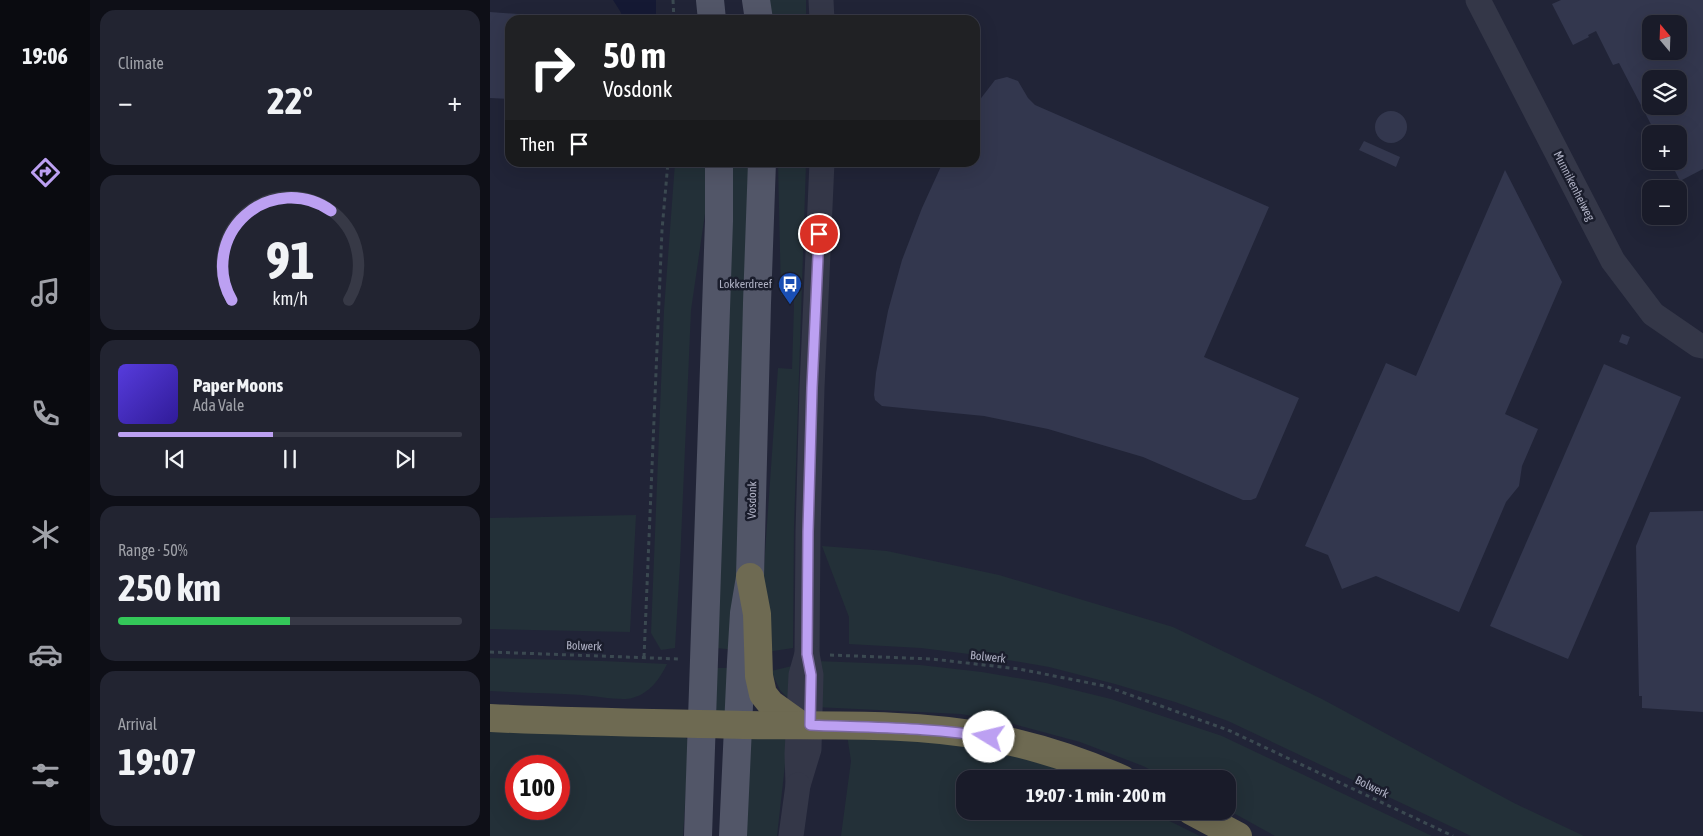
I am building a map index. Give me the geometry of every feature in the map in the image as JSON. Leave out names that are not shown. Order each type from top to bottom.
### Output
[{"type":"highway","points":[[750,577],[757,614],[759,676],[763,694],[770,704],[804,725]]},
{"type":"highway","points":[[490,718],[935,730],[989,737],[1054,753],[1098,770]]},
{"type":"highway","points":[[1208,820],[1238,836]]},
{"type":"main road","points":[[710,0],[712,15]]},
{"type":"main road","points":[[756,0],[758,15]]},
{"type":"main road","points":[[698,836],[719,167]]},
{"type":"main road","name":"Vosdonk","points":[[733,836],[744,614],[750,577],[762,167]]},
{"type":"street","points":[[821,0],[822,15]]},
{"type":"street","name":"Munnikenheiweg","points":[[1478,0],[1613,261],[1653,314],[1698,345],[1703,346]]},
{"type":"street","points":[[792,836],[798,785],[797,754],[804,725],[801,675],[807,654],[812,388],[822,167]]},
{"type":"path","points":[[673,0],[674,15]]},
{"type":"path","points":[[644,657],[662,230],[668,167]]},
{"type":"path","name":"Bolwerk","points":[[490,652],[644,657],[703,661]]},
{"type":"path","name":"Bolwerk","points":[[807,654],[932,659],[1019,669],[1105,686],[1228,730],[1453,836]]},
{"type":"shaded area","points":[[769,0],[806,0],[806,15],[771,15]]},
{"type":"shaded area","points":[[675,167],[707,167],[706,207],[691,310],[675,648],[661,650],[651,633],[664,310]]},
{"type":"shaded area","points":[[731,167],[751,167],[736,650],[716,648]]},
{"type":"shaded area","points":[[778,167],[806,167],[794,526],[793,648],[767,652],[763,581],[778,368],[792,369],[794,296],[781,295]]},
{"type":"shaded area","points":[[636,515],[630,632],[490,629],[490,518]]},
{"type":"shaded area","points":[[822,546],[887,551],[999,575],[1173,627],[1322,699],[1514,803],[1584,836],[1471,836],[1228,721],[1175,702],[1049,667],[921,648],[849,644],[849,617]]},
{"type":"shaded area","points":[[490,658],[667,664],[661,675],[644,693],[632,698],[622,699],[582,695],[490,691]]},
{"type":"shaded area","points":[[816,661],[920,665],[982,672],[1046,683],[1111,699],[1222,736],[1432,836],[1275,836],[1236,814],[1236,770],[1151,770],[1080,742],[1010,723],[961,714],[815,707]]},
{"type":"shaded area","points":[[792,666],[792,702],[780,690],[771,671]]},
{"type":"shaded area","points":[[715,668],[736,668],[734,716],[714,717]]},
{"type":"shaded area","points":[[582,728],[683,735],[689,741],[683,836],[490,836],[490,732]]},
{"type":"shaded area","points":[[743,733],[788,738],[777,836],[740,836]]},
{"type":"shaded area","points":[[847,735],[951,741],[1051,765],[1061,770],[956,770],[956,820],[1167,820],[1200,836],[841,836],[851,761]]},
{"type":"water","points":[[613,0],[656,0],[656,15],[622,15]]},
{"type":"building","points":[[1561,0],[1703,0],[1703,169],[1680,180],[1674,170],[1687,170],[1687,125],[1651,125],[1646,115],[1687,115],[1687,70],[1642,70],[1642,107],[1619,63],[1613,65],[1596,31],[1573,45],[1552,4]]},
{"type":"building","points":[[490,12],[529,15],[505,15],[505,99],[490,98]]},
{"type":"building","points":[[1007,77],[1018,81],[1028,98],[1035,105],[1269,207],[1204,357],[1299,398],[1256,498],[1243,500],[1143,457],[1048,429],[984,416],[882,406],[875,400],[876,373],[888,311],[902,260],[922,208],[941,167],[980,167],[980,100],[995,80]]},
{"type":"building","points":[[1391,111],[1403,115],[1407,127],[1403,139],[1391,143],[1379,139],[1375,127],[1379,115]]},
{"type":"building","points":[[1364,141],[1400,157],[1396,167],[1359,150]]},
{"type":"building","points":[[1505,170],[1562,282],[1505,414],[1538,429],[1522,466],[1519,486],[1506,502],[1459,612],[1376,576],[1342,589],[1328,555],[1305,546],[1386,363],[1416,376]]},
{"type":"building","points":[[1622,334],[1630,337],[1627,345],[1619,342]]},
{"type":"building","points":[[1604,364],[1681,397],[1568,659],[1490,626]]},
{"type":"building","points":[[1703,511],[1703,712],[1642,708],[1642,696],[1639,696],[1636,546],[1650,512]]},
{"type":"place","name":"Lokkerdreef","points":[[790,305]]},
{"type":"route","points":[[819,234],[808,532],[807,654],[811,675],[810,725],[935,730],[989,737]]}]
